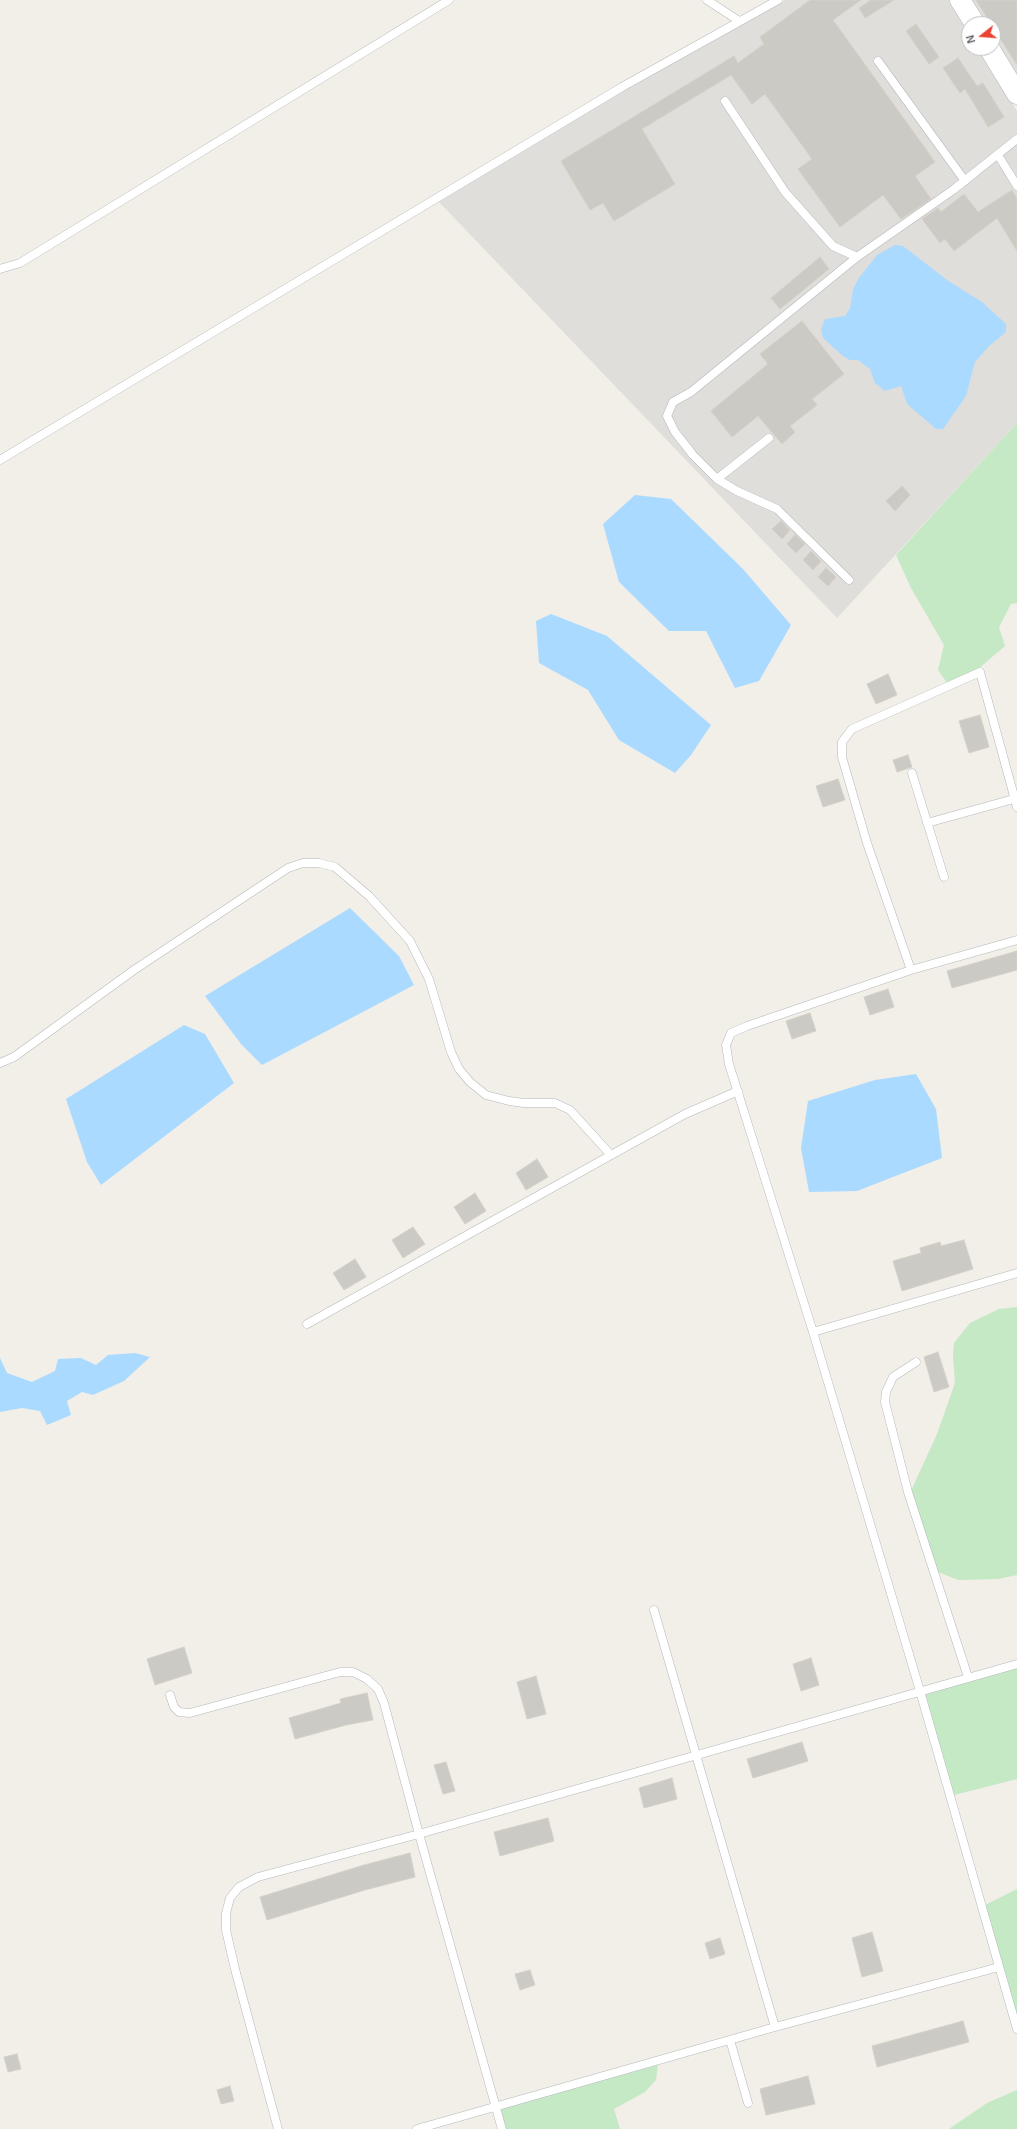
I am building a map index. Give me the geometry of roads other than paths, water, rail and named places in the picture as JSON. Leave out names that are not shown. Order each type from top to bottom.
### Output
[{"type":"street","points":[[960,0],[970,16]]},
{"type":"street","points":[[994,56],[1017,94]]},
{"type":"lane","points":[[0,270],[20,263],[449,0]]},
{"type":"lane","points":[[707,0],[739,22]]},
{"type":"lane","points":[[0,460],[622,87],[778,0]]},
{"type":"lane","points":[[878,61],[965,181]]},
{"type":"lane","points":[[725,101],[785,192],[833,246],[857,256]]},
{"type":"lane","points":[[849,580],[777,509],[737,491],[717,479],[693,455],[675,432],[667,416],[674,402],[691,392],[857,256],[965,181],[1017,139]]},
{"type":"lane","points":[[998,155],[1017,186]]},
{"type":"lane","points":[[717,479],[769,438]]},
{"type":"lane","points":[[912,970],[867,843],[842,757],[842,742],[852,730],[980,672],[1016,802],[927,823]]},
{"type":"lane","points":[[912,773],[944,877]]},
{"type":"lane","points":[[0,1063],[14,1057],[134,970],[288,868],[303,863],[319,864],[335,867],[369,896],[410,940],[429,979],[451,1052],[459,1069],[470,1082],[486,1095],[509,1102],[524,1104],[555,1103],[570,1110],[611,1155]]},
{"type":"lane","points":[[1017,940],[912,970],[731,1033],[726,1045],[729,1064],[813,1332],[920,1691],[1017,2029]]},
{"type":"lane","points":[[307,1324],[685,1114],[738,1091]]},
{"type":"lane","points":[[813,1332],[1017,1273]]},
{"type":"lane","points":[[916,1362],[893,1377],[888,1385],[885,1402],[908,1492],[968,1677]]},
{"type":"lane","points":[[654,1610],[775,2027]]},
{"type":"lane","points":[[278,2129],[226,1930],[226,1913],[230,1898],[239,1888],[258,1877],[419,1834],[1017,1664]]},
{"type":"lane","points":[[170,1695],[174,1707],[179,1712],[190,1713],[202,1711],[340,1672],[353,1672],[367,1679],[378,1689],[384,1703],[419,1834],[502,2129]]},
{"type":"lane","points":[[417,2129],[775,2027],[999,1967]]},
{"type":"lane","points":[[730,2040],[748,2103]]},
{"type":"water","points":[[895,245],[903,246],[947,280],[982,302],[1006,324],[1006,332],[989,346],[975,362],[966,396],[943,429],[936,429],[907,404],[901,386],[885,391],[875,383],[870,369],[858,360],[850,360],[843,356],[823,338],[821,330],[825,319],[845,316],[850,308],[853,290],[858,279],[877,255]]},
{"type":"water","points":[[635,495],[671,499],[743,569],[791,625],[759,681],[735,688],[706,631],[669,631],[619,582],[603,524]]},
{"type":"water","points":[[551,614],[607,636],[711,725],[691,755],[675,773],[619,740],[588,690],[539,663],[536,621]]},
{"type":"water","points":[[350,908],[399,956],[414,985],[262,1065],[241,1044],[205,996]]},
{"type":"water","points":[[184,1025],[205,1034],[234,1083],[101,1185],[87,1162],[66,1099]]},
{"type":"water","points":[[916,1074],[936,1109],[942,1158],[857,1191],[809,1192],[801,1148],[808,1101],[875,1080]]},
{"type":"water","points":[[135,1353],[150,1357],[124,1381],[93,1395],[82,1392],[67,1401],[71,1415],[47,1425],[40,1411],[22,1408],[0,1412],[0,1358],[7,1373],[32,1382],[55,1371],[58,1359],[81,1358],[96,1365],[108,1355]]}]
